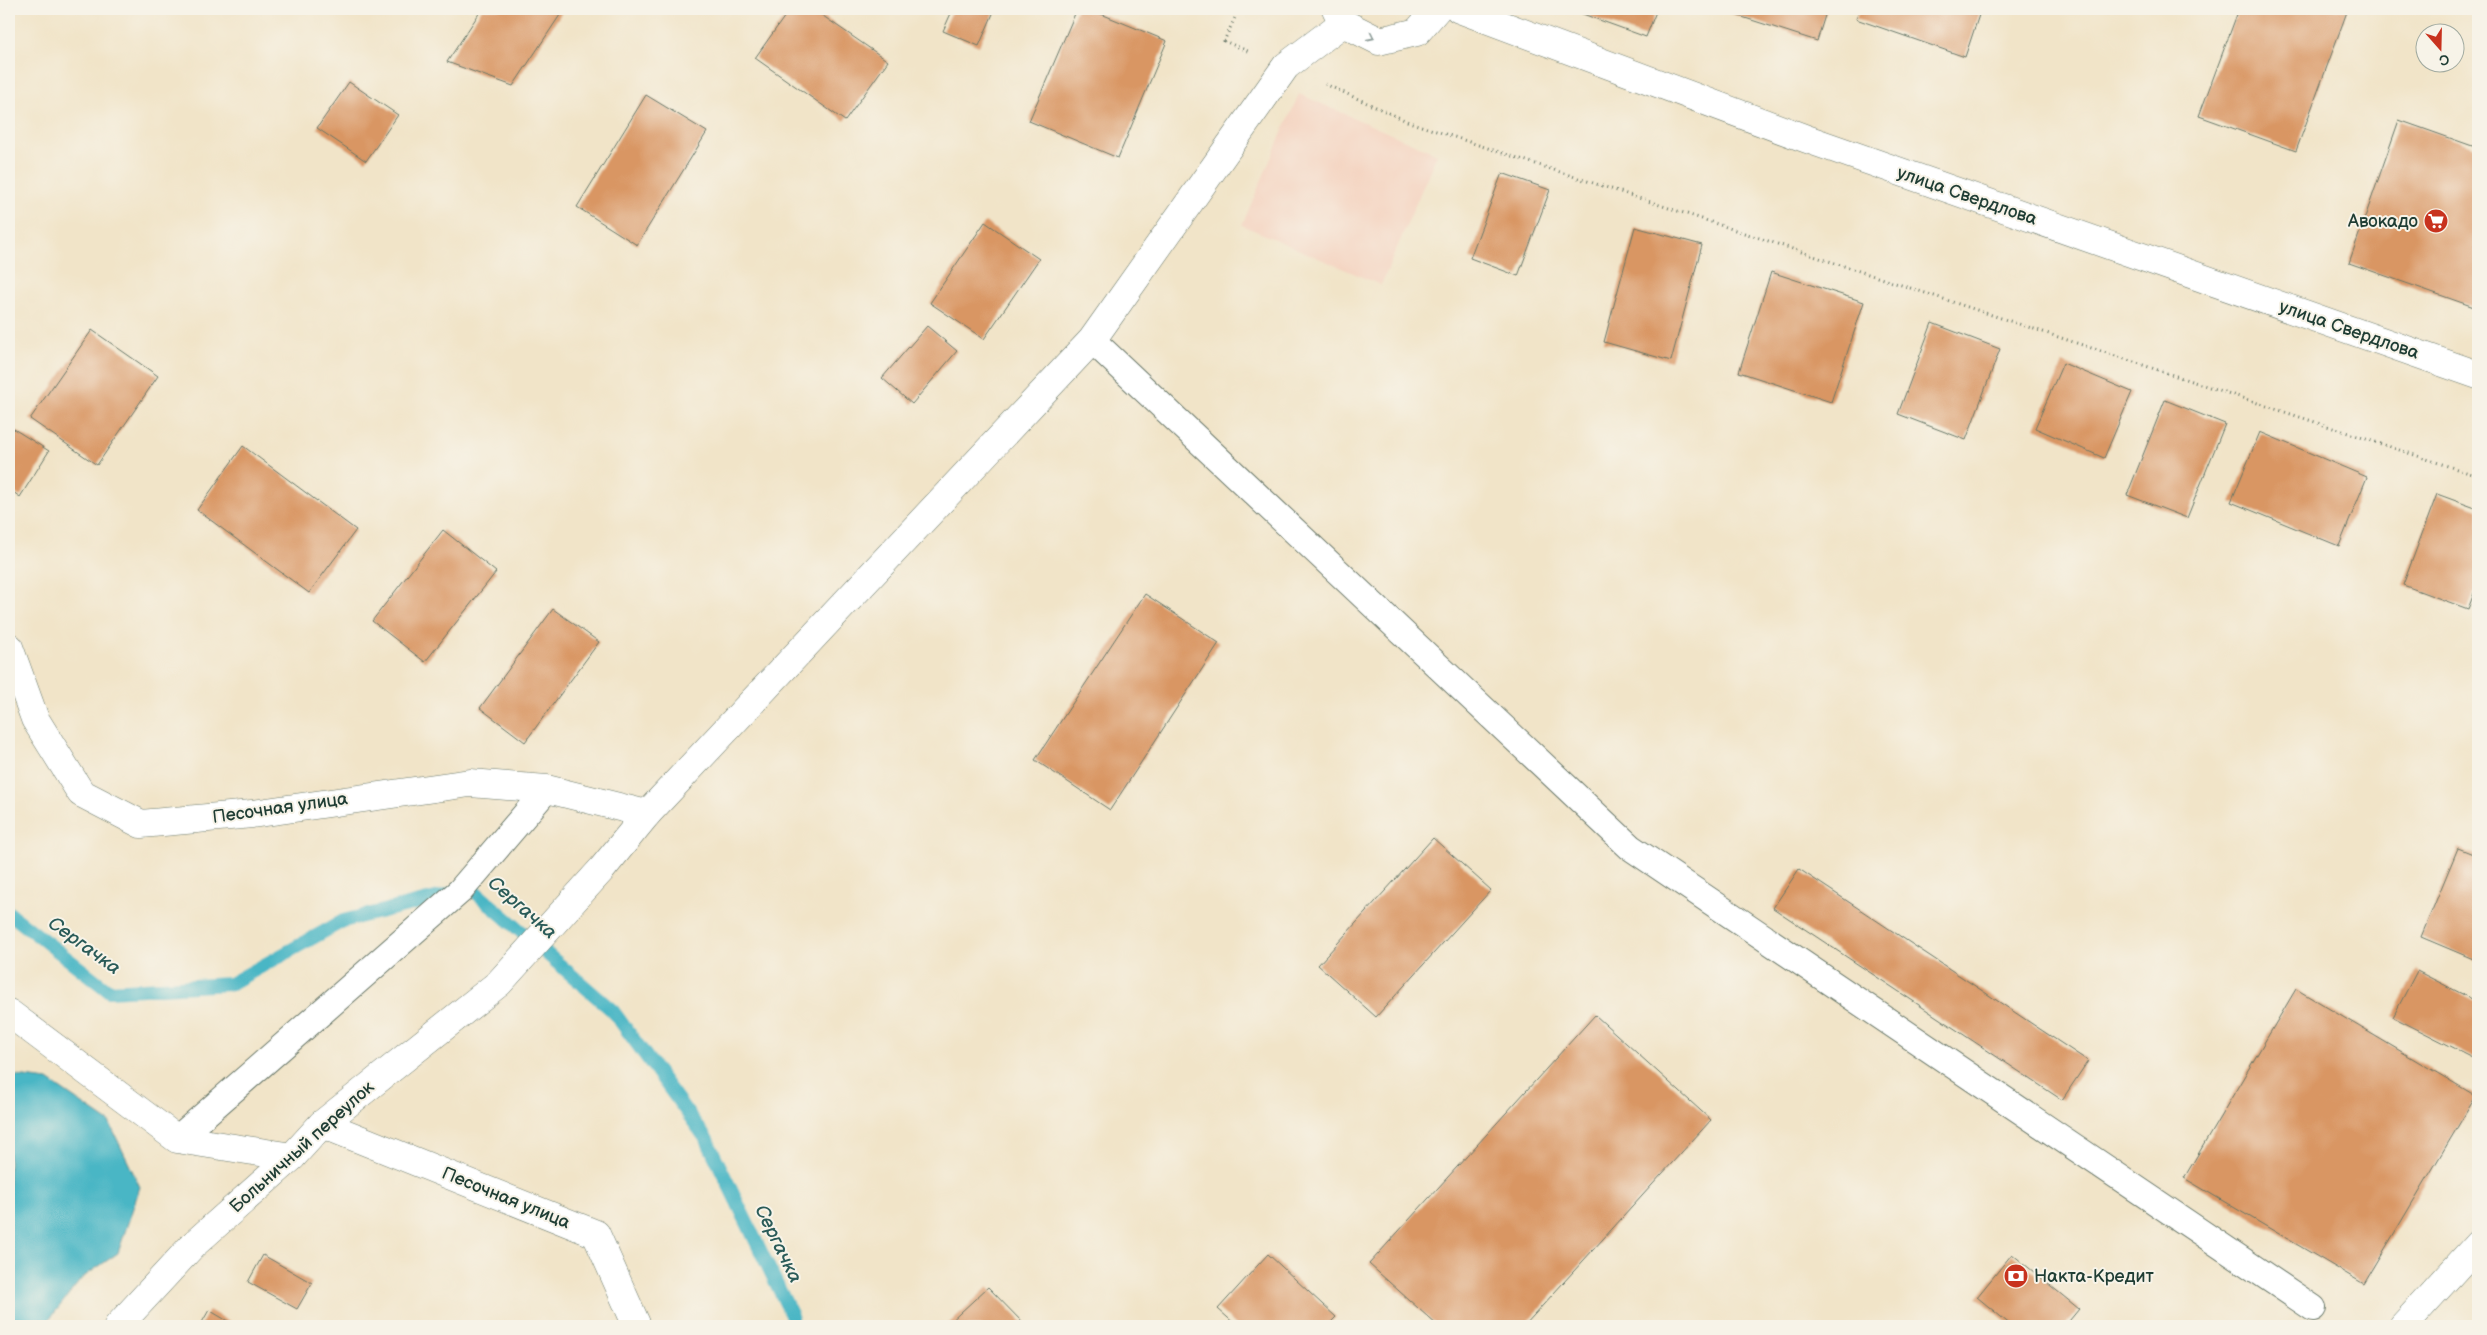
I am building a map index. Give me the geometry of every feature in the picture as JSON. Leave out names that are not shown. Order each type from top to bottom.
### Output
[{"type":"street","points":[[1339,16],[1379,41],[1417,32],[1437,9]]},
{"type":"street","name":"улица Свердлова","points":[[1459,9],[1807,140],[2478,375]]},
{"type":"street","name":"Больничный переулок","points":[[118,1326],[193,1244],[292,1156],[322,1124],[499,983],[602,869],[647,814],[1092,340],[1286,66],[1339,16]]},
{"type":"street","name":"Песочная улица","points":[[9,647],[35,719],[81,793],[141,824],[252,814],[470,783],[547,789],[647,814]]},
{"type":"street","points":[[9,1013],[177,1139],[292,1156]]},
{"type":"street","name":"Песочная улица","points":[[322,1124],[596,1234],[637,1326]]},
{"type":"street","points":[[2403,1326],[2478,1244]]},
{"type":"lane","points":[[1092,340],[1630,847],[2313,1308]]},
{"type":"lane","points":[[177,1139],[460,891],[547,789]]},
{"type":"path","points":[[1239,9],[1224,41],[1286,66],[1409,122],[2478,476]]},
{"type":"shaded area","points":[[1299,94],[1437,154],[1381,285],[1242,225]]},
{"type":"water","points":[[9,1075],[48,1080],[109,1122],[140,1187],[118,1253],[82,1278],[44,1326],[9,1326]]},
{"type":"building","points":[[482,9],[564,9],[513,86],[447,62]]},
{"type":"building","points":[[790,9],[813,9],[888,61],[845,121],[755,58]]},
{"type":"building","points":[[953,9],[995,9],[979,46],[943,31]]},
{"type":"building","points":[[1077,9],[1089,9],[1167,41],[1118,158],[1029,121]]},
{"type":"building","points":[[1569,9],[1657,9],[1646,37]]},
{"type":"building","points":[[1717,9],[1827,9],[1817,41]]},
{"type":"building","points":[[1859,9],[1981,9],[1965,57],[1856,19]]},
{"type":"building","points":[[2239,9],[2348,9],[2296,151],[2199,116]]},
{"type":"building","points":[[349,82],[398,115],[366,161],[317,128]]},
{"type":"building","points":[[646,95],[707,132],[637,245],[577,207]]},
{"type":"building","points":[[2399,120],[2478,148],[2478,296],[2474,307],[2349,263]]},
{"type":"building","points":[[1502,173],[1550,190],[1518,276],[1470,258]]},
{"type":"building","points":[[985,222],[1039,259],[984,339],[930,303]]},
{"type":"building","points":[[1635,227],[1702,245],[1671,361],[1604,342]]},
{"type":"building","points":[[1771,272],[1864,302],[1831,402],[1739,372]]},
{"type":"building","points":[[1932,323],[2000,349],[1966,440],[1898,414]]},
{"type":"building","points":[[927,326],[957,351],[912,404],[882,378]]},
{"type":"building","points":[[92,330],[158,376],[97,465],[30,419]]},
{"type":"building","points":[[2063,363],[2132,392],[2104,458],[2035,428]]},
{"type":"building","points":[[2165,400],[2225,424],[2187,518],[2127,495]]},
{"type":"building","points":[[9,426],[49,451],[20,497],[9,489]]},
{"type":"building","points":[[2260,432],[2367,477],[2339,546],[2231,502]]},
{"type":"building","points":[[243,446],[356,530],[309,593],[197,510]]},
{"type":"building","points":[[2437,494],[2478,509],[2478,583],[2468,609],[2403,585]]},
{"type":"building","points":[[443,530],[496,572],[425,662],[372,621]]},
{"type":"building","points":[[1145,594],[1219,643],[1110,810],[1035,760]]},
{"type":"building","points":[[553,609],[599,642],[525,742],[480,708]]},
{"type":"building","points":[[1433,838],[1491,890],[1376,1017],[1318,965]]},
{"type":"building","points":[[2458,848],[2478,856],[2478,961],[2421,937]]},
{"type":"building","points":[[1799,869],[2088,1061],[2062,1100],[1773,908]]},
{"type":"building","points":[[2417,971],[2478,1002],[2478,1060],[2393,1017]]},
{"type":"building","points":[[2296,989],[2476,1096],[2364,1284],[2184,1178]]},
{"type":"building","points":[[1595,1015],[1711,1120],[1524,1326],[1438,1326],[1369,1264]]},
{"type":"building","points":[[1268,1254],[1336,1317],[1327,1326],[1237,1326],[1218,1309]]},
{"type":"building","name":"Накта-Кредит","points":[[2012,1254],[2079,1309],[2065,1326],[2012,1326],[1977,1297]]},
{"type":"building","points":[[263,1255],[312,1283],[297,1309],[248,1282]]},
{"type":"building","points":[[988,1287],[1026,1326],[946,1326]]},
{"type":"building","points":[[209,1310],[236,1326],[200,1326]]},
{"type":"waterway","name":"Сергачка","points":[[9,913],[109,991],[230,984],[343,921],[472,889],[613,1011],[707,1140],[792,1316],[791,1326]]},
{"type":"place","name":"Авокадо","points":[[2436,221]]},
{"type":"place","name":"Накта-Кредит","points":[[2016,1276]]}]
